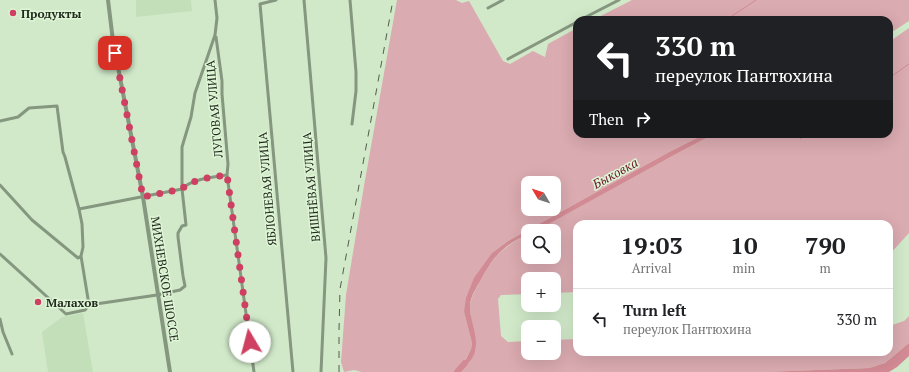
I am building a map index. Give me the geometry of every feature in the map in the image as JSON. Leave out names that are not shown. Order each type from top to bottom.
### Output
[{"type":"street","name":"МИХНЕВСКОЕ ШОССЕ","points":[[108,0],[113,42],[143,197],[170,372]]},
{"type":"street","points":[[0,254],[66,314],[85,310],[89,305],[157,295],[180,290],[185,286],[178,237],[179,230],[182,226],[186,225],[182,189],[182,147],[191,116],[195,93],[216,35],[216,0]]},
{"type":"street","name":"ЯБЛОНЕВАЯ УЛИЦА","points":[[276,0],[260,4],[293,372]]},
{"type":"street","name":"ВИШНЁВАЯ УЛИЦА","points":[[304,0],[326,258],[321,372]]},
{"type":"street","points":[[350,0],[356,72],[356,91],[352,124]]},
{"type":"street","points":[[488,8],[503,0]]},
{"type":"street","points":[[588,16],[619,0]]},
{"type":"street","points":[[508,59],[573,24]]},
{"type":"street","name":"ЛУГОВАЯ УЛИЦА","points":[[216,35],[222,81],[228,164],[227,175],[254,372]]},
{"type":"street","points":[[0,121],[18,117],[29,108],[57,106],[63,152],[82,224],[83,247],[81,256],[89,305]]},
{"type":"street","points":[[79,209],[182,189],[184,186],[191,183],[227,175]]},
{"type":"street","points":[[0,185],[32,220],[78,258],[81,256]]},
{"type":"street","points":[[0,319],[3,332],[12,354]]},
{"type":"shaded area","points":[[136,0],[191,0],[192,11],[136,17]]},
{"type":"shaded area","points":[[397,0],[456,0],[462,3],[469,1],[503,61],[510,64],[533,51],[545,57],[548,44],[573,30],[573,138],[697,138],[561,212],[561,176],[521,176],[521,216],[553,216],[539,224],[521,224],[521,234],[492,253],[464,312],[472,343],[471,349],[461,368],[476,349],[470,311],[473,294],[489,266],[504,249],[521,238],[521,264],[561,264],[561,224],[548,224],[676,154],[706,138],[893,138],[893,39],[909,28],[909,233],[893,251],[893,220],[573,220],[573,292],[561,293],[561,272],[521,272],[521,294],[501,295],[498,299],[501,336],[508,342],[521,341],[521,360],[561,360],[561,340],[573,339],[573,356],[893,356],[893,325],[904,321],[909,316],[909,343],[885,363],[869,368],[764,372],[362,372],[354,370],[344,372],[341,362],[346,295]]},
{"type":"shaded area","points":[[632,0],[909,0],[909,21],[893,31],[893,16],[601,16]]},
{"type":"shaded area","points":[[697,138],[706,138],[548,224],[539,224],[553,216],[561,216],[561,212],[671,151]]},
{"type":"shaded area","points":[[521,234],[521,238],[504,248],[494,259],[471,299],[470,312],[475,334],[476,348],[470,361],[461,369],[471,349],[472,343],[464,312],[466,298],[474,278],[492,253]]},
{"type":"shaded area","points":[[83,313],[93,372],[48,372],[42,332],[62,317]]},
{"type":"shaded area","points":[[909,343],[909,356],[889,372],[764,372],[869,368],[885,363]]},
{"type":"waterway","points":[[732,16],[756,0]]},
{"type":"waterway","points":[[893,75],[909,64]]},
{"type":"waterway","name":"Быковка","points":[[457,372],[465,363]]},
{"type":"railway","points":[[339,372],[340,289],[393,0]]},
{"type":"place","name":"Продукты","points":[[13,13]]},
{"type":"place","name":"Малахов","points":[[38,302]]},
{"type":"route","points":[[115,53],[143,197],[182,189],[184,186],[191,183],[227,175],[250,342]]}]
